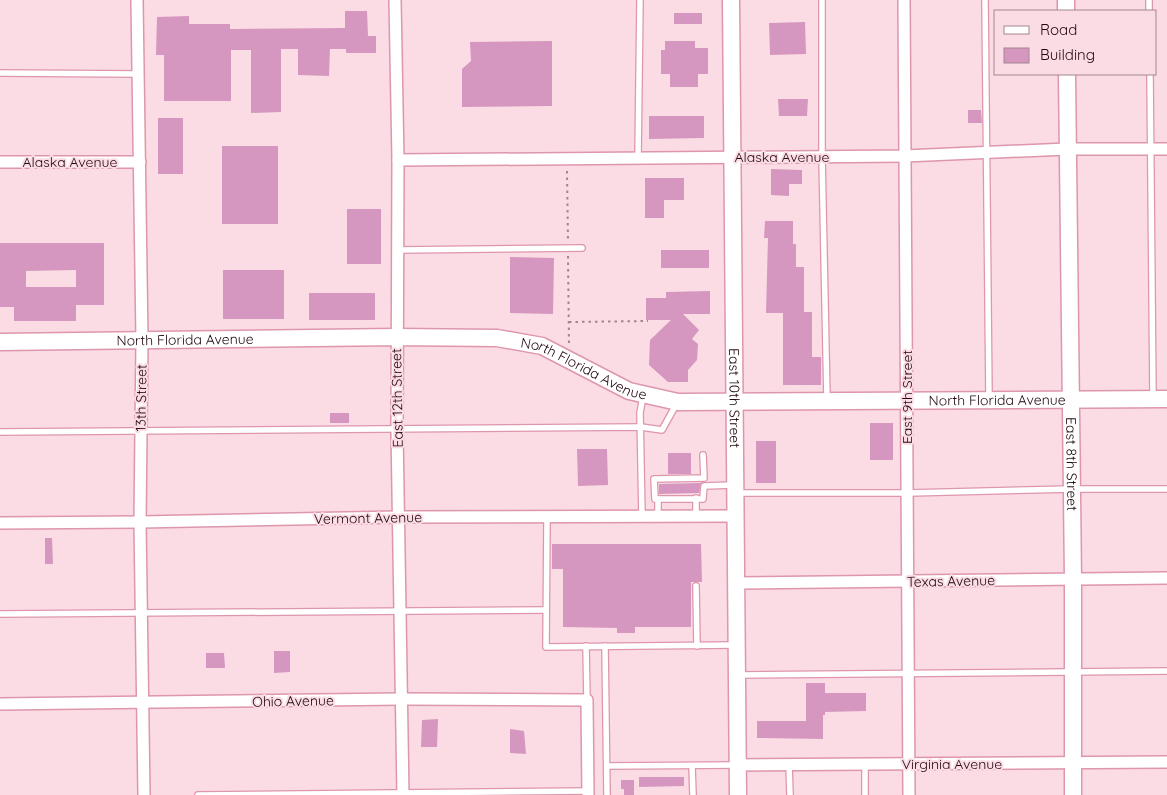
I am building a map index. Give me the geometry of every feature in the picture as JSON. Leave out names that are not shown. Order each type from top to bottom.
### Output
[{"type":"main road","name":"East 10th Street","points":[[731,0],[738,795]]},
{"type":"main road","name":"East 8th Street","points":[[1067,75],[1070,400],[1074,578],[1073,795]]},
{"type":"main road","name":"North Florida Avenue","points":[[0,342],[396,337],[497,338],[542,346],[630,391],[678,402],[1160,399]]},
{"type":"street","name":"13th Street","points":[[137,0],[142,340],[140,522],[144,795]]},
{"type":"street","name":"East 12th Street","points":[[395,0],[398,160],[396,337],[402,794]]},
{"type":"street","name":"East 9th Street","points":[[904,0],[910,795]]},
{"type":"street","name":"Alaska Avenue","points":[[398,160],[905,156],[1068,149],[1167,149]]},
{"type":"street","name":"Alaska Avenue","points":[[0,162],[140,162]]},
{"type":"street","name":"Vermont Avenue","points":[[0,523],[398,517],[735,516]]},
{"type":"street","name":"Texas Avenue","points":[[736,583],[1167,578]]},
{"type":"street","name":"Ohio Avenue","points":[[0,704],[402,699],[587,700]]},
{"type":"street","points":[[587,700],[588,793]]},
{"type":"street","name":"Virginia Avenue","points":[[738,765],[1167,762]]},
{"type":"lane","points":[[638,158],[640,0]]},
{"type":"lane","points":[[822,0],[822,157],[827,402]]},
{"type":"lane","points":[[985,0],[988,400]]},
{"type":"lane","points":[[0,74],[138,74]]},
{"type":"lane","points":[[1150,75],[1160,399]]},
{"type":"lane","points":[[397,250],[582,248]]},
{"type":"lane","points":[[642,516],[641,427],[643,394]]},
{"type":"lane","points":[[0,432],[641,427],[662,430],[678,402]]},
{"type":"lane","points":[[642,499],[656,499],[666,496],[703,499],[703,455]]},
{"type":"lane","points":[[642,479],[689,480],[704,478]]},
{"type":"lane","points":[[654,479],[658,516]]},
{"type":"lane","points":[[704,486],[735,489],[908,493],[1167,489]]},
{"type":"lane","points":[[692,497],[696,516]]},
{"type":"lane","points":[[547,517],[546,647],[737,645]]},
{"type":"lane","points":[[696,586],[697,646]]},
{"type":"lane","points":[[0,614],[546,610]]},
{"type":"lane","points":[[586,646],[587,700]]},
{"type":"lane","points":[[605,646],[607,795]]},
{"type":"lane","points":[[737,675],[1167,671]]},
{"type":"lane","points":[[865,764],[865,795]]},
{"type":"lane","points":[[607,766],[738,765]]},
{"type":"lane","points":[[789,765],[790,795]]},
{"type":"lane","points":[[692,766],[693,795]]},
{"type":"lane","points":[[198,795],[588,793]]},
{"type":"path","points":[[567,171],[569,346]]},
{"type":"path","points":[[568,322],[648,322]]},
{"type":"building","points":[[345,11],[367,11],[368,36],[376,36],[376,53],[346,53],[346,49],[330,49],[329,76],[298,75],[298,49],[281,49],[281,112],[251,113],[251,50],[231,50],[231,101],[164,101],[164,55],[156,55],[157,17],[189,16],[189,24],[230,24],[230,29],[345,28]]},
{"type":"building","points":[[674,13],[702,13],[702,24],[674,24]]},
{"type":"building","points":[[805,22],[806,54],[770,55],[769,23]]},
{"type":"building","points":[[552,41],[552,106],[462,107],[462,69],[471,61],[470,42]]},
{"type":"building","points":[[665,41],[695,41],[695,48],[708,48],[708,74],[698,74],[698,87],[670,87],[670,74],[661,74],[661,50],[665,50]]},
{"type":"building","points":[[778,99],[808,99],[807,116],[779,116]]},
{"type":"building","points":[[968,110],[981,110],[982,123],[968,123]]},
{"type":"building","points":[[649,116],[704,116],[704,138],[649,139]]},
{"type":"building","points":[[158,118],[183,118],[183,174],[158,174]]},
{"type":"building","points":[[222,146],[278,146],[278,224],[222,224]]},
{"type":"building","points":[[771,169],[802,170],[802,184],[789,184],[789,196],[771,195]]},
{"type":"building","points":[[645,178],[684,178],[684,200],[664,200],[664,218],[645,218]]},
{"type":"building","points":[[347,209],[381,209],[381,264],[347,264]]},
{"type":"building","points":[[765,221],[793,221],[796,267],[804,267],[804,312],[812,312],[812,357],[821,357],[821,385],[783,385],[783,313],[766,313],[768,238],[764,238]]},
{"type":"building","points":[[0,243],[104,243],[104,305],[76,305],[76,321],[14,321],[14,307],[0,307]],"holes":[[[76,270],[76,287],[26,287],[26,271]]]},
{"type":"building","points":[[661,250],[709,250],[709,268],[661,268]]},
{"type":"building","points":[[510,257],[554,258],[553,314],[510,313]]},
{"type":"building","points":[[223,270],[284,270],[284,319],[223,319]]},
{"type":"building","points":[[710,291],[710,314],[683,314],[699,330],[692,339],[698,344],[697,360],[688,370],[688,382],[668,382],[649,365],[650,340],[671,320],[646,320],[646,298],[666,298],[666,292]]},
{"type":"building","points":[[309,293],[375,293],[375,320],[309,320]]},
{"type":"building","points":[[330,413],[349,413],[349,423],[330,423]]},
{"type":"building","points":[[870,423],[893,423],[893,460],[870,460]]},
{"type":"building","points":[[756,441],[776,441],[776,483],[756,483]]},
{"type":"building","points":[[577,449],[607,449],[608,485],[578,486]]},
{"type":"building","points":[[668,453],[691,453],[691,474],[668,474]]},
{"type":"building","points":[[701,483],[699,493],[659,494],[659,484]]},
{"type":"building","points":[[45,538],[52,538],[53,564],[45,564]]},
{"type":"building","points":[[552,544],[701,544],[702,582],[691,582],[691,627],[635,627],[635,633],[617,633],[617,628],[563,627],[563,569],[552,569]]},
{"type":"building","points":[[274,651],[290,651],[290,672],[274,673]]},
{"type":"building","points":[[206,653],[224,653],[225,668],[206,668]]},
{"type":"building","points":[[806,683],[825,683],[825,693],[866,693],[866,711],[825,712],[825,715],[823,715],[823,739],[757,738],[757,721],[806,721]]},
{"type":"building","points":[[438,719],[437,747],[421,747],[422,720]]},
{"type":"building","points":[[510,729],[524,731],[526,754],[510,753]]},
{"type":"building","points":[[639,777],[684,777],[684,786],[639,787]]},
{"type":"building","points":[[621,780],[634,780],[634,795],[624,795],[624,789],[621,789]]}]
